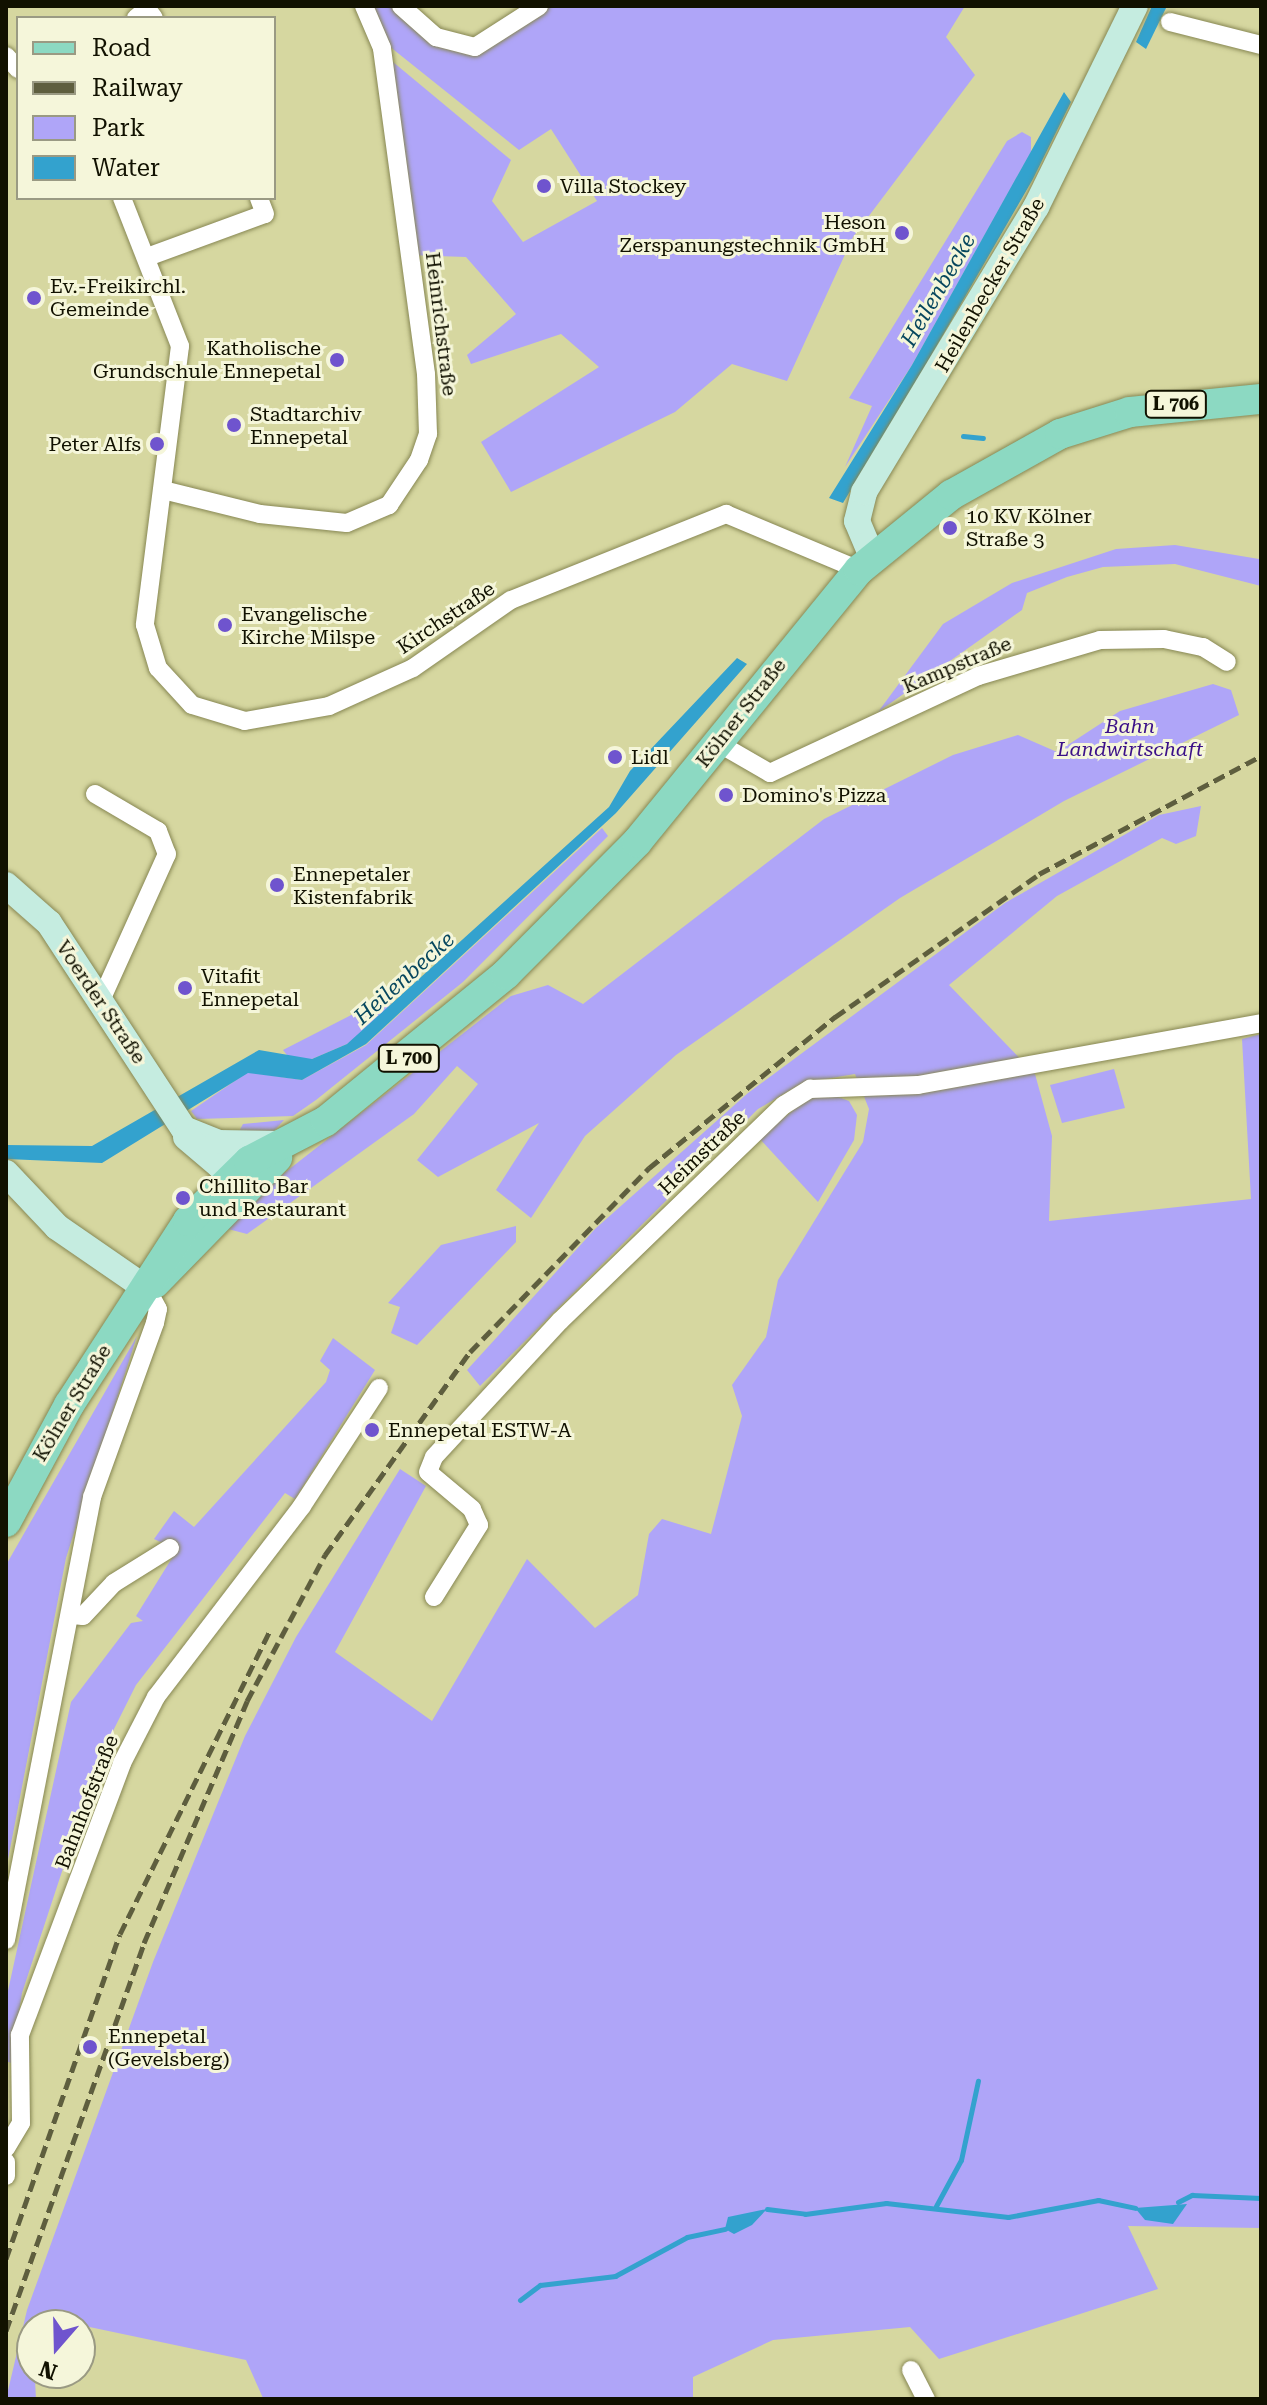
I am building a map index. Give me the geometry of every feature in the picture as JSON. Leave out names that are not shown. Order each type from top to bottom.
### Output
[{"type":"main road","name":"Heilenbecker Straße","points":[[866,565],[857,521],[864,492],[1036,207],[1135,6]]},
{"type":"main road","name":"Kölner Straße","points":[[6,1522],[69,1405],[147,1289],[188,1221],[484,995],[637,842],[866,565],[951,495],[1060,434],[1130,412],[1261,399]]},
{"type":"main road","name":"Voerder Straße","points":[[6,885],[37,909],[102,998],[200,1153],[250,1173]]},
{"type":"main road","points":[[176,1118],[218,1143],[285,1146]]},
{"type":"main road","points":[[6,1173],[57,1227],[147,1289]]},
{"type":"street","name":"Heinrichstraße","points":[[163,490],[260,514],[347,523],[389,505],[419,460],[428,434],[426,374],[382,48],[364,6]]},
{"type":"street","points":[[401,6],[436,37],[475,47],[539,6]]},
{"type":"street","points":[[1170,22],[1261,45]]},
{"type":"street","name":"Kirchstraße","points":[[123,200],[150,256],[180,346],[163,490],[147,580],[149,647],[192,705],[245,721],[356,696],[413,668],[511,600],[726,514],[866,565]]},
{"type":"street","points":[[150,256],[265,214],[260,200]]},
{"type":"street","name":"Kampstraße","points":[[718,743],[770,773],[978,676],[1100,640],[1164,639],[1203,647],[1227,662]]},
{"type":"street","points":[[95,794],[158,831],[167,854],[102,998]]},
{"type":"street","name":"Heimstraße","points":[[434,1597],[479,1525],[472,1509],[428,1472],[434,1457],[560,1321],[784,1105],[810,1089],[918,1085],[1261,1023]]},
{"type":"street","name":"Bahnhofstraße","points":[[6,1940],[72,1615],[92,1497],[155,1323],[158,1309],[147,1289]]},
{"type":"street","name":"Bahnhofstraße","points":[[6,2148],[21,2123],[20,2035],[122,1763],[156,1697],[302,1506],[379,1388]]},
{"type":"street","points":[[72,1615],[83,1616],[114,1583],[170,1548]]},
{"type":"street","points":[[6,2162],[6,2176]]},
{"type":"street","points":[[911,2370],[926,2399]]},
{"type":"green space","points":[[362,6],[407,6],[437,31],[472,43],[527,6],[965,6],[946,37],[975,75],[853,237],[787,381],[732,364],[675,412],[511,492],[481,442],[599,367],[561,334],[471,364],[467,355],[516,314],[466,257],[408,255],[381,52],[511,160],[492,201],[523,242],[597,201],[551,129],[519,150],[374,34]]},
{"type":"green space","points":[[1022,132],[1031,137],[1031,152],[912,365],[845,467],[872,406],[849,398],[1007,141]]},
{"type":"green space","points":[[1175,545],[1259,559],[1261,586],[1175,564],[1103,567],[1067,577],[1027,593],[1022,610],[878,712],[943,624],[1012,583],[1116,549]]},
{"type":"green space","name":"Bahn Landwirtschaft","points":[[1213,684],[1231,690],[1239,715],[1064,801],[900,898],[676,1055],[585,1136],[531,1218],[496,1190],[539,1123],[438,1177],[417,1160],[478,1084],[457,1066],[414,1114],[247,1234],[228,1229],[274,1181],[511,996],[548,985],[583,1004],[824,819],[953,755],[1018,735],[1057,752],[1120,711]]},
{"type":"green space","points":[[1201,806],[1196,836],[1176,844],[1162,838],[1057,896],[949,985],[1035,1074],[1052,1136],[1049,1221],[1251,1199],[1242,1039],[1261,1034],[1261,2228],[1128,2226],[1158,2289],[939,2359],[910,2327],[773,2340],[693,2377],[693,2399],[263,2398],[246,2360],[96,2328],[96,2309],[27,2309],[153,1962],[245,1736],[296,1637],[400,1469],[426,1486],[335,1652],[432,1721],[527,1559],[595,1628],[638,1595],[649,1534],[662,1519],[711,1534],[742,1416],[732,1385],[766,1337],[778,1280],[863,1142],[869,1109],[855,1074],[802,1083],[758,1109],[480,1386],[467,1370],[595,1229],[748,1093],[1005,903],[1159,815]]},
{"type":"green space","points":[[602,828],[608,836],[463,982],[293,1116],[197,1119],[191,1111],[248,1072],[302,1080],[366,1045]]},
{"type":"green space","points":[[402,989],[373,1026],[347,1044],[312,1059],[291,1060],[283,1050]]},
{"type":"green space","points":[[1114,1069],[1125,1108],[1062,1123],[1050,1085]]},
{"type":"green space","points":[[830,1094],[849,1101],[857,1115],[854,1140],[818,1202],[759,1138],[807,1099]]},
{"type":"green space","points":[[284,1120],[272,1133],[236,1137],[243,1124]]},
{"type":"green space","points":[[516,1226],[516,1242],[417,1345],[391,1333],[400,1307],[388,1303],[441,1245]]},
{"type":"green space","points":[[137,1336],[66,1558],[6,1870],[6,1565]]},
{"type":"green space","points":[[333,1338],[375,1370],[295,1499],[285,1493],[136,1685],[99,1759],[22,1993],[11,2063],[6,2061],[6,2000],[71,1702],[131,1623],[143,1621],[136,1616],[177,1550],[154,1539],[174,1511],[194,1527],[326,1382],[330,1370],[320,1361]]},
{"type":"green space","points":[[16,2357],[16,2389],[35,2389],[36,2399],[6,2399]]},
{"type":"water","points":[[1152,6],[1167,6],[1146,49],[1136,42]]},
{"type":"water","points":[[1064,92],[1071,102],[1033,179],[921,373],[843,503],[829,498],[912,365]]},
{"type":"water","points":[[737,658],[747,664],[616,813],[366,1044],[302,1080],[248,1073],[102,1163],[6,1159],[6,1145],[92,1146],[259,1050],[312,1059],[347,1044],[609,807],[630,771]]},
{"type":"water","points":[[1187,2204],[1173,2224],[1145,2220],[1135,2208]]},
{"type":"water","points":[[767,2209],[752,2225],[734,2234],[725,2229],[728,2217]]},
{"type":"waterway","points":[[963,436],[983,438]]},
{"type":"waterway","points":[[936,2206],[961,2160],[978,2081]]},
{"type":"waterway","points":[[1178,2202],[1192,2195],[1261,2198]]},
{"type":"waterway","points":[[767,2209],[805,2214],[886,2203],[1008,2217],[1098,2200],[1135,2208]]},
{"type":"waterway","points":[[520,2300],[540,2285],[615,2276],[687,2237],[725,2229]]},
{"type":"railway","points":[[6,2331],[144,1943],[247,1701],[325,1555],[470,1352],[649,1168],[835,1017],[1039,874],[1261,756]]},
{"type":"railway","points":[[6,2259],[120,1934],[270,1631]]},
{"type":"place","name":"Villa Stockey","points":[[544,186]]},
{"type":"place","name":"Heson Zerspanungstechnik GmbH","points":[[902,233]]},
{"type":"place","name":"Ev.-Freikirchl. Gemeinde","points":[[34,298]]},
{"type":"place","name":"Katholische Grundschule Ennepetal","points":[[337,360]]},
{"type":"place","name":"Stadtarchiv Ennepetal","points":[[234,425]]},
{"type":"place","name":"Peter Alfs","points":[[157,444]]},
{"type":"place","name":"10 KV Kölner Straße 3","points":[[950,528]]},
{"type":"place","name":"Evangelische Kirche Milspe","points":[[225,625]]},
{"type":"place","name":"Lidl","points":[[615,757]]},
{"type":"place","name":"Domino's Pizza","points":[[726,795]]},
{"type":"place","name":"Ennepetaler Kistenfabrik","points":[[277,885]]},
{"type":"place","name":"Vitafit Ennepetal","points":[[185,988]]},
{"type":"place","name":"Chillito Bar und Restaurant","points":[[183,1198]]},
{"type":"place","name":"Ennepetal ESTW-A","points":[[372,1430]]},
{"type":"place","name":"Ennepetal (Gevelsberg)","points":[[90,2047]]},
{"type":"water label","name":"Heilenbecke","points":[[938,290]]},
{"type":"water label","name":"Heilenbecke","points":[[404,978]]}]
